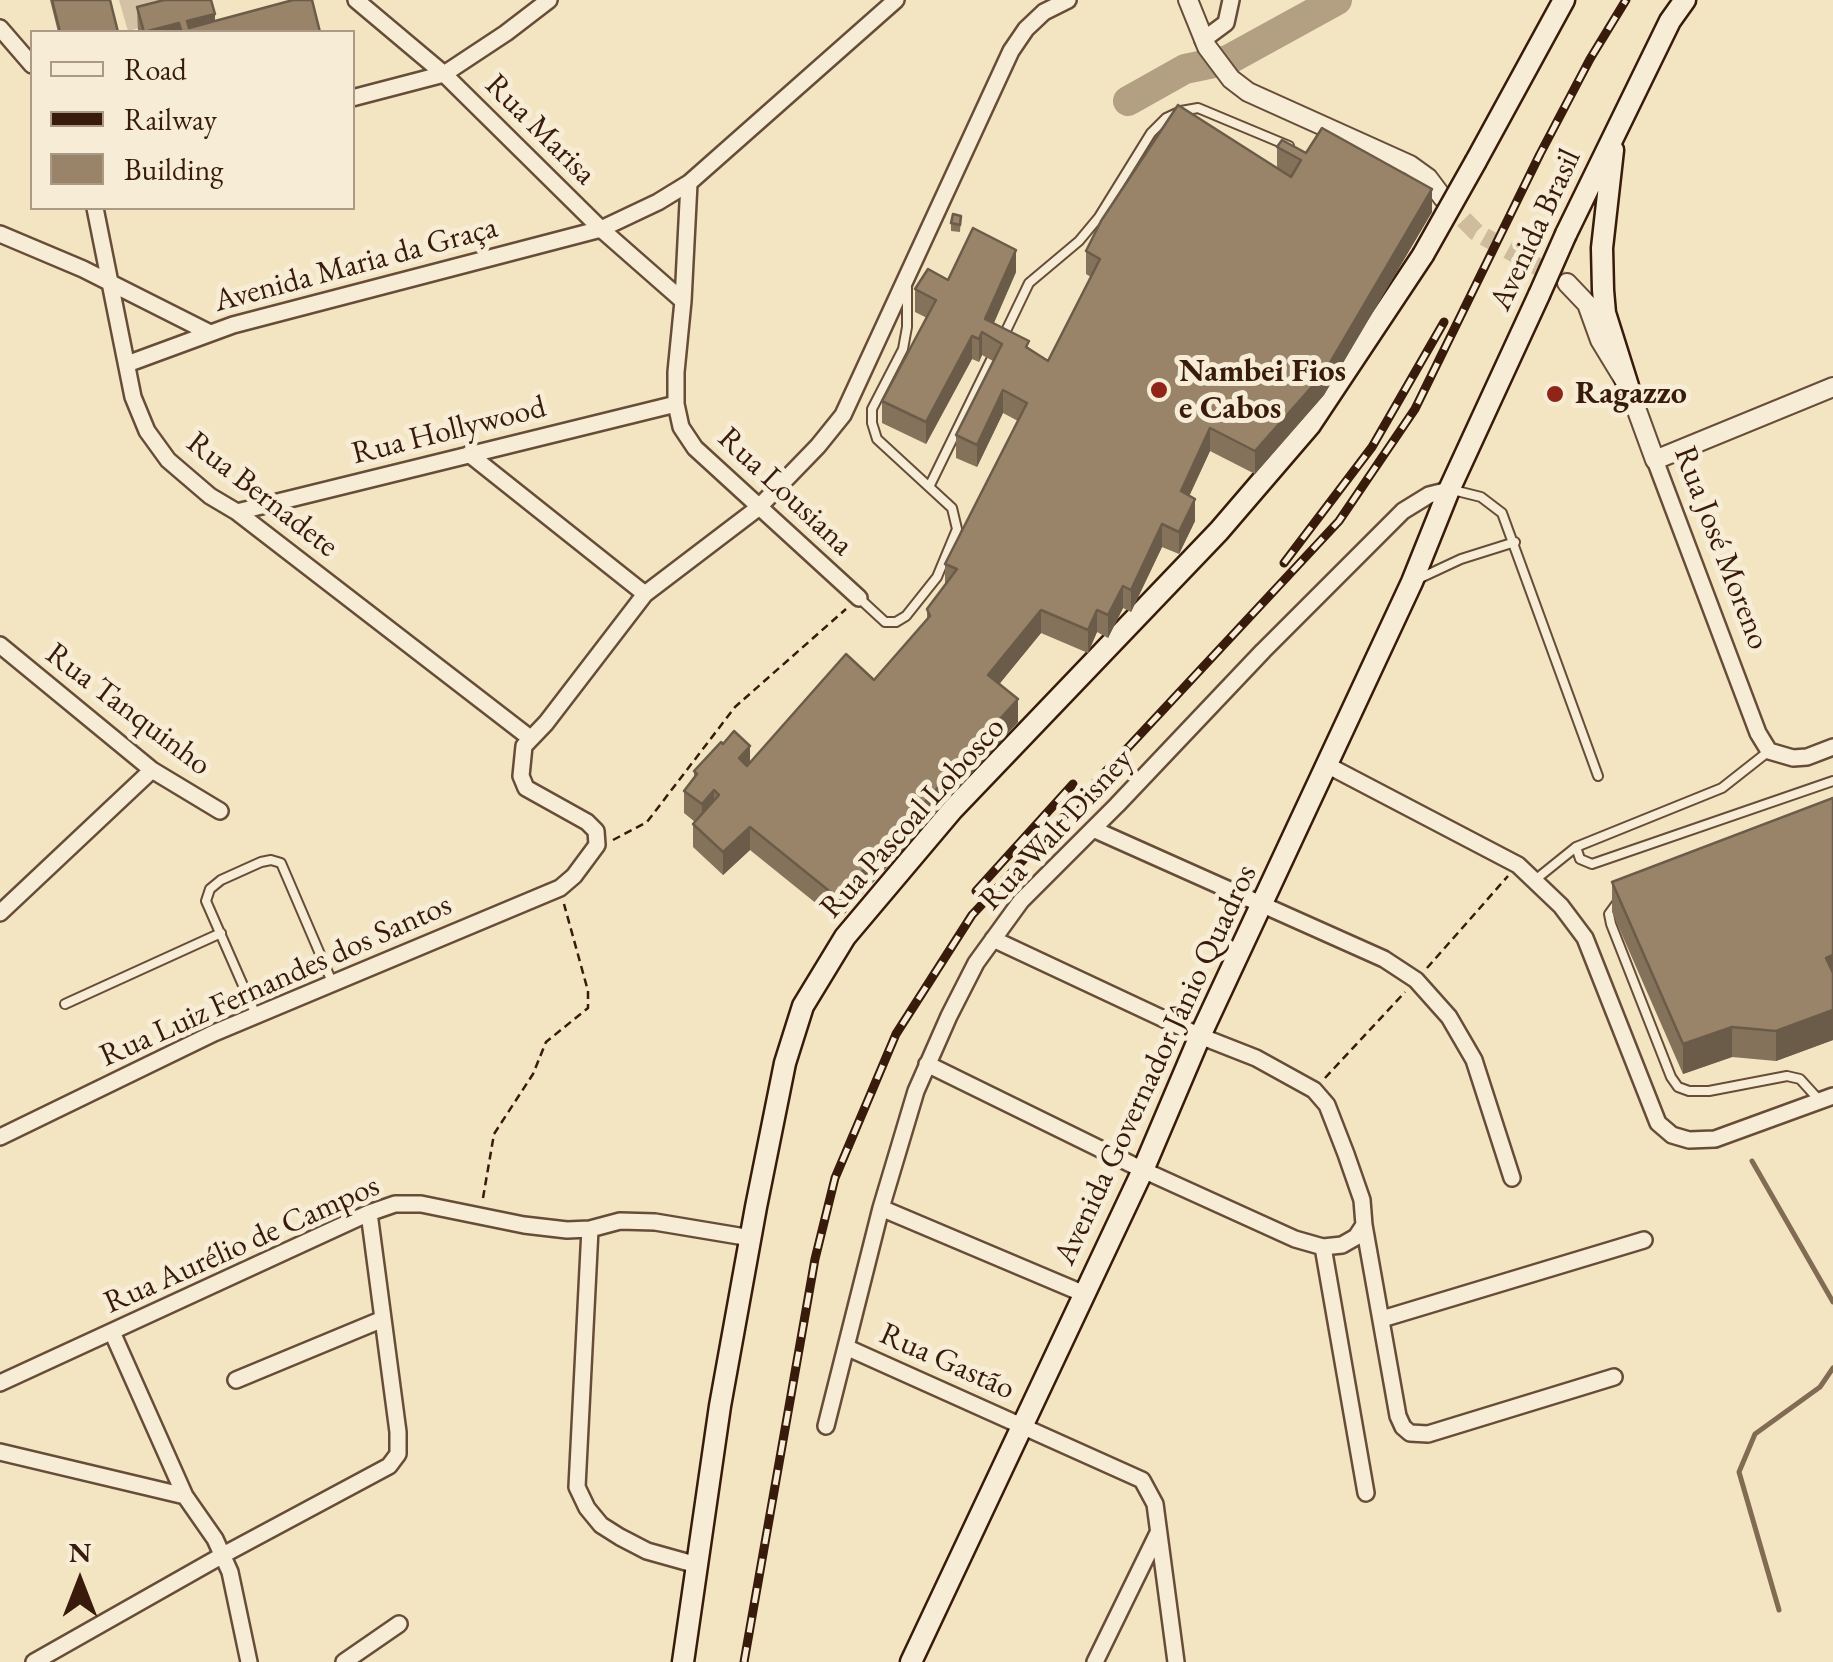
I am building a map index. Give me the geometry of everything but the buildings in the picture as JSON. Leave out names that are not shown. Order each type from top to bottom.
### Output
[{"type":"main road","name":"Rua Pascoal Lobosco","points":[[683,1662],[720,1406],[751,1238],[792,1034],[810,994],[845,938],[953,809],[1182,572],[1310,425],[1424,255],[1564,0]]},
{"type":"main road","name":"Avenida Brasil","points":[[1449,490],[1616,128],[1670,21],[1685,0]]},
{"type":"main road","points":[[1616,128],[1604,210],[1604,313],[1628,386]]},
{"type":"main road","name":"Avenida Governador Jânio Quadros","points":[[911,1662],[1143,1170],[1200,1036],[1412,582],[1449,490]]},
{"type":"street","name":"Rua Marisa","points":[[356,0],[444,74],[601,229],[683,301]]},
{"type":"street","points":[[355,97],[444,74],[549,0]]},
{"type":"street","name":"Avenida Maria da Graça","points":[[127,364],[208,332],[601,229],[689,183],[896,0]]},
{"type":"street","points":[[598,845],[596,832],[587,822],[526,788],[520,776],[524,746],[645,594],[758,508],[842,415],[1011,51],[1044,12],[1068,0]]},
{"type":"street","points":[[1188,0],[1220,68],[1248,92],[1410,165],[1428,178],[1443,198]]},
{"type":"street","points":[[1205,43],[1226,23],[1232,0]]},
{"type":"street","points":[[0,28],[30,63]]},
{"type":"street","name":"Rua Lousiana","points":[[689,183],[676,404],[681,426],[695,448],[859,598]]},
{"type":"street","name":"Rua Bernadete","points":[[95,210],[133,398],[147,431],[168,460],[530,738]]},
{"type":"street","points":[[0,234],[111,282],[208,332]]},
{"type":"street","name":"Rua José Moreno","points":[[1567,283],[1586,304],[1600,340],[1628,386],[1758,733],[1769,750]]},
{"type":"street","points":[[1655,460],[1833,387]]},
{"type":"street","name":"Rua Hollywood","points":[[237,512],[676,404]]},
{"type":"street","points":[[469,454],[645,594]]},
{"type":"street","name":"Rua Walt Disney","points":[[826,1426],[881,1208],[916,1092],[948,1016],[993,938],[1021,901],[1403,511],[1428,495],[1449,490]]},
{"type":"street","name":"Rua Tanquinho","points":[[2,650],[152,770],[220,811]]},
{"type":"street","points":[[1769,750],[1793,758],[1807,757],[1833,746]]},
{"type":"street","points":[[1328,764],[1518,865],[1561,906],[1584,938],[1658,1122],[1672,1135],[1689,1140],[1715,1139],[1826,1099]]},
{"type":"street","points":[[0,914],[152,770]]},
{"type":"street","points":[[1093,829],[1384,959],[1416,980],[1434,996],[1474,1060],[1512,1178]]},
{"type":"street","name":"Rua Luiz Fernandes dos Santos","points":[[0,1137],[256,1015],[560,888],[598,845]]},
{"type":"street","points":[[993,938],[1300,1080],[1327,1105],[1362,1200],[1398,1416],[1410,1433],[1428,1434],[1614,1377]]},
{"type":"street","points":[[928,1064],[1295,1240],[1323,1247],[1342,1245],[1356,1237],[1364,1225]]},
{"type":"street","name":"Rua Aurélio de Campos","points":[[0,1383],[368,1212],[395,1204],[481,1214],[524,1226],[590,1229],[620,1221],[655,1222],[751,1238]]},
{"type":"street","points":[[881,1208],[1082,1293]]},
{"type":"street","points":[[34,1662],[222,1555],[378,1474],[398,1454],[368,1212]]},
{"type":"street","points":[[590,1229],[577,1488],[594,1516],[620,1537],[647,1551],[697,1564]]},
{"type":"street","points":[[1382,1319],[1644,1240]]},
{"type":"street","points":[[1323,1247],[1366,1493]]},
{"type":"street","points":[[236,1380],[383,1319]]},
{"type":"street","points":[[112,1332],[185,1496],[222,1555],[240,1610],[249,1662]]},
{"type":"street","name":"Rua Gastão","points":[[848,1348],[1142,1480],[1154,1504],[1176,1662]]},
{"type":"street","points":[[0,1452],[185,1496]]},
{"type":"street","points":[[1095,1662],[1158,1533]]},
{"type":"street","points":[[344,1662],[399,1624]]},
{"type":"lane","points":[[998,348],[1029,283],[1089,229],[1166,118],[1198,108],[1302,152]]},
{"type":"lane","points":[[859,598],[886,622],[906,616],[937,577],[957,528],[952,508],[877,439],[872,424],[872,409],[903,349],[907,327],[906,278]]},
{"type":"lane","points":[[930,485],[991,360]]},
{"type":"lane","points":[[1449,490],[1491,502],[1502,514],[1598,776]]},
{"type":"lane","points":[[1412,582],[1461,558],[1515,542]]},
{"type":"lane","points":[[1535,880],[1576,846],[1722,788],[1769,750]]},
{"type":"lane","points":[[1576,846],[1580,860],[1592,864],[1833,781]]},
{"type":"lane","points":[[1692,803],[1702,825]]},
{"type":"lane","points":[[256,1015],[206,900],[210,889],[221,880],[261,862],[281,863],[332,982]]},
{"type":"lane","points":[[1620,901],[1609,914],[1611,924],[1678,1087],[1709,1091],[1788,1076],[1800,1078],[1826,1099]]},
{"type":"lane","points":[[65,1004],[221,933]]},
{"type":"path","points":[[598,845],[648,822],[735,707],[859,598]]},
{"type":"path","points":[[481,1214],[494,1134],[533,1074],[546,1042],[588,1008],[588,990],[560,888]]},
{"type":"shaded area","points":[[119,0],[159,0],[164,21],[128,30]]},
{"type":"waterway","points":[[1128,101],[1185,69],[1228,60],[1337,0]]},
{"type":"waterway","points":[[1752,1161],[1833,1302]]},
{"type":"waterway","points":[[1779,1610],[1739,1472],[1755,1434],[1820,1387],[1833,1368]]},
{"type":"tunnel","points":[[1445,200],[1476,232],[1567,283]]},
{"type":"railway","points":[[744,1662],[815,1259],[835,1178],[896,1034],[972,915],[1339,521],[1415,409],[1540,154],[1626,0]]},
{"type":"railway","points":[[1284,563],[1372,447],[1444,322]]},
{"type":"railway","points":[[976,891],[1073,784]]},
{"type":"place","name":"Nambei Fios e Cabos","points":[[1159,390]]},
{"type":"place","name":"Ragazzo","points":[[1555,394]]}]
